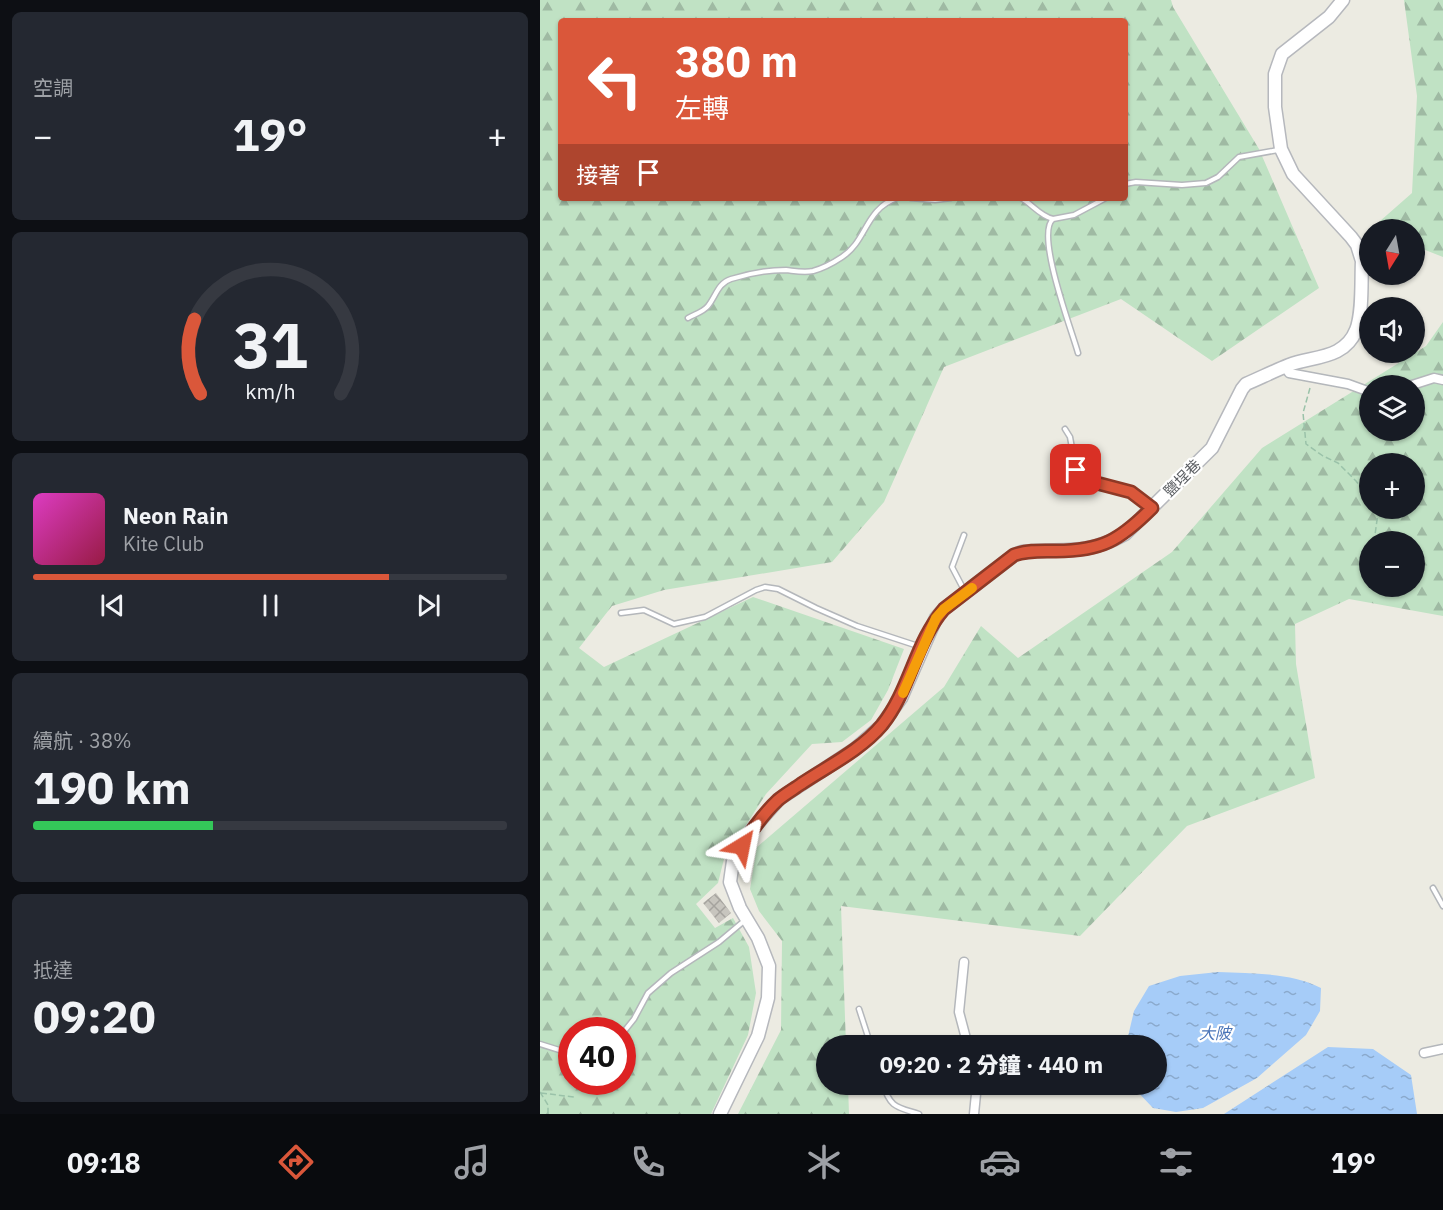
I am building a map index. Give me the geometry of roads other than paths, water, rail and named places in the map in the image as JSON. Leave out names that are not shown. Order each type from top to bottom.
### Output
[{"type":"street","name":"鹽埕巷","points":[[720,1114],[758,1036],[768,998],[769,966],[758,938],[740,908],[730,882],[733,861],[751,831],[779,799],[855,749],[881,726],[901,698],[936,618],[944,609],[1014,555],[1022,552],[1072,551],[1098,546],[1125,534],[1212,448],[1246,384],[1290,364],[1332,354],[1352,339],[1359,319],[1362,261],[1358,245],[1293,174],[1281,149],[1275,107],[1275,74],[1278,63],[1287,48],[1329,17],[1343,0]]},
{"type":"street","points":[[1290,364],[1287,370],[1289,374],[1359,388]]},
{"type":"street","points":[[1425,381],[1434,378],[1443,380]]},
{"type":"street","points":[[964,962],[959,1012],[965,1035]]},
{"type":"street","points":[[1424,1053],[1443,1049]]},
{"type":"street","points":[[974,1114],[976,1095]]},
{"type":"lane","points":[[1128,183],[1182,185],[1206,183],[1218,177],[1239,158],[1281,149]]},
{"type":"lane","points":[[688,318],[704,310],[724,282],[732,278],[783,270],[811,272],[844,256],[855,246],[864,228],[886,201]]},
{"type":"lane","points":[[1026,201],[1042,215],[1053,219],[1074,214],[1100,201]]},
{"type":"lane","points":[[1053,219],[1048,228],[1050,258],[1078,353]]},
{"type":"lane","points":[[1065,429],[1070,437],[1076,470],[1089,481],[1131,492],[1152,508]]},
{"type":"lane","points":[[964,535],[952,567],[966,593]]},
{"type":"lane","points":[[621,612],[644,610],[674,624],[705,617],[756,590],[771,588],[857,626],[922,647]]},
{"type":"lane","points":[[1433,888],[1443,906]]},
{"type":"lane","points":[[635,1017],[648,993],[671,973],[719,942],[746,919]]},
{"type":"lane","points":[[859,1009],[867,1035]]},
{"type":"lane","points":[[540,1044],[558,1050]]},
{"type":"lane","points":[[888,1095],[891,1103],[919,1114]]},
{"type":"water","name":"大陂","points":[[1218,972],[1284,976],[1297,979],[1321,988],[1320,1011],[1306,1035],[1257,1078],[1203,1108],[1176,1112],[1153,1108],[1141,1095],[1167,1095],[1167,1035],[1128,1035],[1134,1011],[1149,986],[1180,976]]},
{"type":"water","points":[[1328,1047],[1373,1049],[1411,1075],[1417,1114],[1224,1114]]}]
